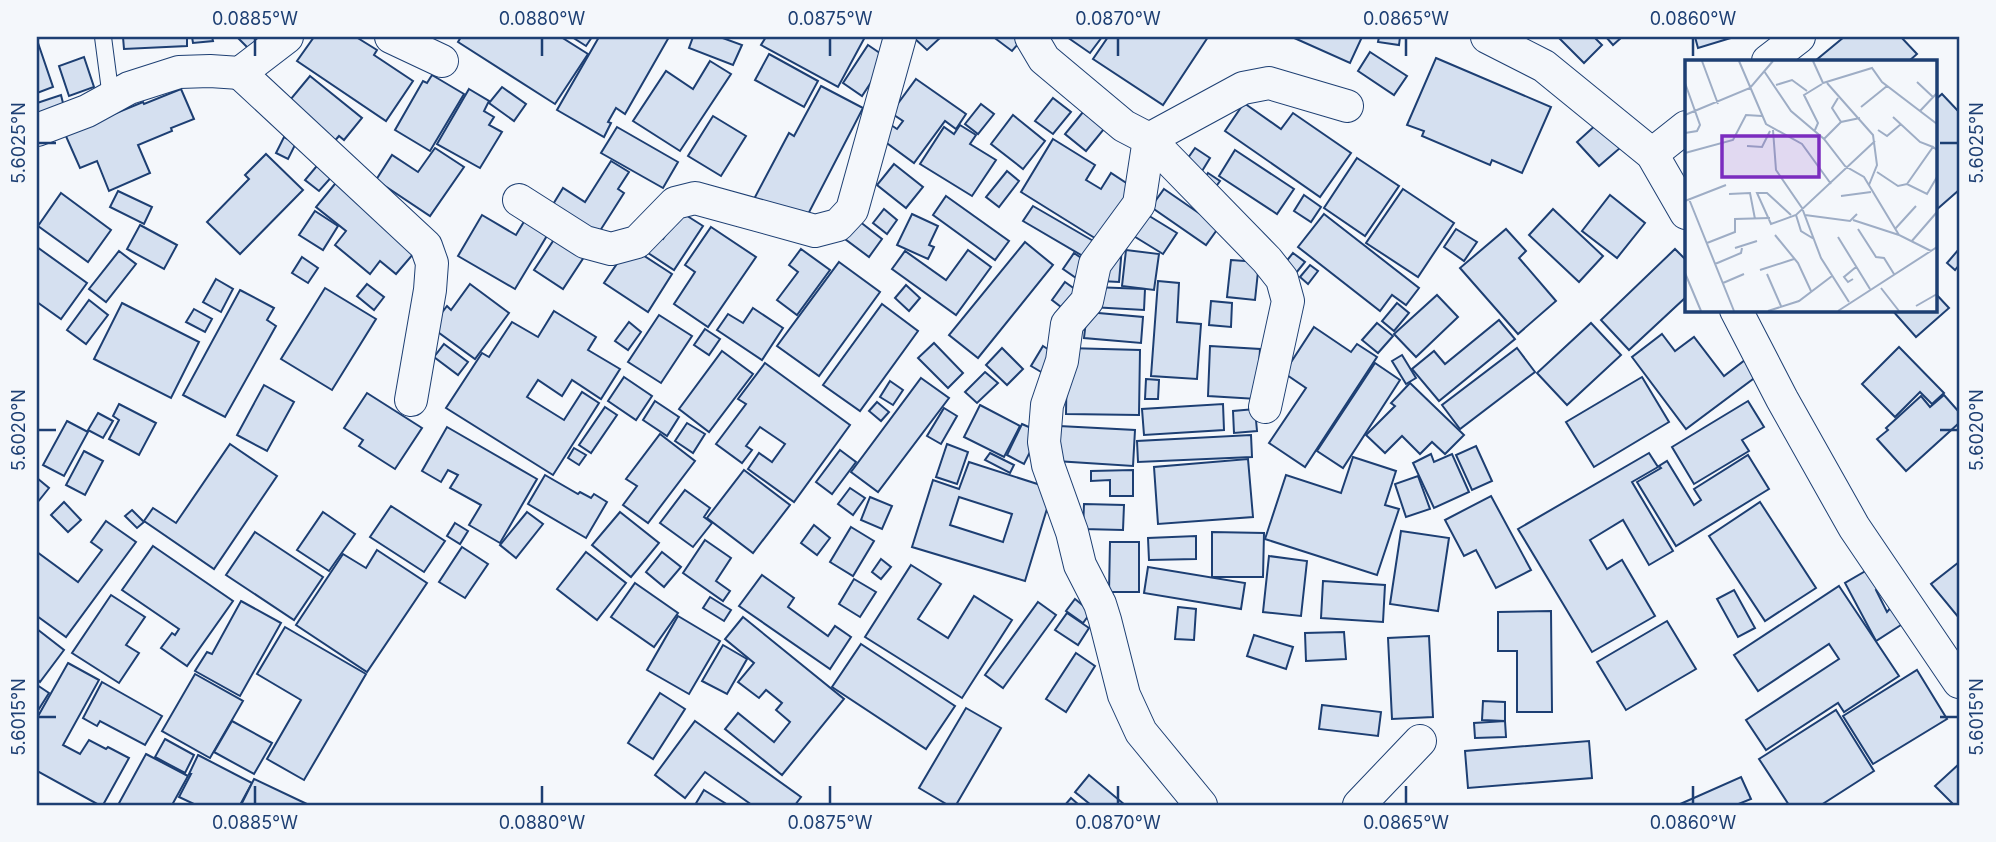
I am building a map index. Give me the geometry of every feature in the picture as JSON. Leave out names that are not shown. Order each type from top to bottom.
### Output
[{"type":"street","points":[[240,73],[287,37]]},
{"type":"street","points":[[391,37],[442,61]]},
{"type":"street","points":[[519,200],[585,242],[611,249],[637,242],[675,203],[695,198],[815,231],[838,225],[852,210],[900,37]]},
{"type":"street","points":[[1031,37],[1044,58],[1124,126],[1149,139],[1268,260],[1282,279],[1288,302],[1265,407]]},
{"type":"street","points":[[1487,37],[1544,66],[1652,154],[1685,211]]},
{"type":"street","points":[[1769,60],[1799,37]]},
{"type":"street","points":[[37,130],[87,111],[129,88],[179,72],[240,73],[426,246],[432,263],[430,290],[411,400]]},
{"type":"street","points":[[1149,139],[1243,88],[1269,83],[1347,106]]},
{"type":"street","points":[[1652,154],[1685,128]]},
{"type":"street","points":[[1149,139],[1139,204],[1095,264],[1087,301],[1067,324],[1062,361],[1047,405],[1044,442],[1048,465],[1072,532],[1080,565],[1100,604],[1124,695],[1141,732],[1201,805]]},
{"type":"street","points":[[1737,312],[1854,527],[1959,682]]},
{"type":"street","points":[[1359,805],[1420,741]]},
{"type":"lane","points":[[103,37],[111,98]]},
{"type":"building","points":[[123,37],[187,37],[187,46],[124,49]]},
{"type":"building","points":[[192,37],[212,37],[213,41],[193,43]]},
{"type":"building","points":[[237,37],[269,37],[253,53]]},
{"type":"building","points":[[314,37],[356,37],[377,50],[374,55],[413,81],[386,121],[297,61]]},
{"type":"building","points":[[461,37],[561,37],[588,54],[555,104],[458,42]]},
{"type":"building","points":[[572,37],[592,37],[586,46]]},
{"type":"building","points":[[599,37],[669,37],[625,114],[616,108],[604,137],[557,110]]},
{"type":"building","points":[[693,37],[720,37],[742,45],[733,65],[689,48]]},
{"type":"building","points":[[766,37],[865,37],[838,87],[761,45]]},
{"type":"building","points":[[913,37],[941,37],[927,50]]},
{"type":"building","points":[[1024,37],[1012,51],[996,39]]},
{"type":"building","points":[[1067,37],[1102,37],[1090,53]]},
{"type":"building","points":[[1108,37],[1208,37],[1163,105],[1093,59]]},
{"type":"building","points":[[1292,37],[1362,37],[1350,63]]},
{"type":"building","points":[[1379,37],[1400,37],[1399,45],[1378,42]]},
{"type":"building","points":[[1558,37],[1594,37],[1602,45],[1584,63]]},
{"type":"building","points":[[1606,37],[1622,37],[1613,45]]},
{"type":"building","points":[[1695,37],[1734,37],[1698,48]]},
{"type":"building","points":[[1844,37],[1901,37],[1917,54],[1910,60],[1816,60]]},
{"type":"building","points":[[37,40],[53,87],[37,93]]},
{"type":"building","points":[[868,45],[887,58],[862,96],[843,83]]},
{"type":"building","points":[[1370,52],[1407,76],[1394,95],[1358,71]]},
{"type":"building","points":[[769,54],[818,81],[804,107],[755,80]]},
{"type":"building","points":[[84,57],[94,87],[69,96],[59,66]]},
{"type":"building","points":[[1436,58],[1551,107],[1522,173],[1492,160],[1490,165],[1422,136],[1424,131],[1407,125]]},
{"type":"building","points":[[710,61],[731,74],[680,151],[633,121],[666,71],[693,89]]},
{"type":"building","points":[[432,75],[464,94],[430,151],[395,130],[423,81],[427,83]]},
{"type":"building","points":[[310,76],[362,118],[344,140],[339,136],[332,144],[285,106]]},
{"type":"building","points":[[916,79],[966,114],[956,129],[945,121],[914,163],[880,138],[891,125],[897,129],[903,121],[891,113]]},
{"type":"building","points":[[821,86],[863,108],[803,224],[754,199],[789,133],[794,136]]},
{"type":"building","points":[[502,87],[526,104],[514,121],[489,103]]},
{"type":"building","points":[[181,89],[194,119],[138,145],[150,173],[109,191],[97,161],[80,168],[65,134]]},
{"type":"building","points":[[469,89],[489,101],[484,111],[494,117],[489,125],[502,132],[480,168],[437,144]]},
{"type":"building","points":[[1942,94],[1959,112],[1959,190],[1937,209],[1937,98]]},
{"type":"building","points":[[61,95],[65,111],[37,120],[37,103]]},
{"type":"building","points":[[1053,98],[1071,112],[1053,134],[1035,121]]},
{"type":"building","points":[[1244,103],[1281,129],[1293,113],[1351,153],[1320,197],[1225,131]]},
{"type":"building","points":[[981,104],[994,114],[978,134],[965,124]]},
{"type":"building","points":[[1083,112],[1104,129],[1086,151],[1065,134]]},
{"type":"building","points":[[1013,115],[1045,141],[1023,169],[991,144]]},
{"type":"building","points":[[713,116],[746,136],[721,176],[688,156]]},
{"type":"building","points":[[1598,123],[1620,148],[1599,166],[1577,142]]},
{"type":"building","points":[[960,125],[976,135],[970,144],[996,160],[972,196],[920,164],[944,127],[954,134]]},
{"type":"building","points":[[617,127],[678,162],[663,188],[601,153]]},
{"type":"building","points":[[284,137],[296,143],[288,159],[276,153]]},
{"type":"building","points":[[1053,139],[1095,165],[1086,180],[1101,189],[1111,173],[1140,192],[1106,245],[1021,192]]},
{"type":"building","points":[[435,148],[464,167],[430,216],[376,180],[392,155],[418,172]]},
{"type":"building","points":[[1195,148],[1210,158],[1199,176],[1183,165]]},
{"type":"building","points":[[1235,150],[1294,189],[1277,214],[1219,176]]},
{"type":"building","points":[[266,154],[303,190],[240,254],[207,222],[249,179],[245,175]]},
{"type":"building","points":[[1357,158],[1399,186],[1365,236],[1324,208]]},
{"type":"building","points":[[321,161],[335,173],[319,191],[305,180]]},
{"type":"building","points":[[611,161],[629,172],[618,189],[624,193],[598,234],[552,206],[563,188],[585,202]]},
{"type":"building","points":[[894,164],[923,187],[906,208],[877,185]]},
{"type":"building","points":[[1007,171],[1019,181],[999,207],[986,197]]},
{"type":"building","points":[[1208,173],[1220,181],[1209,196],[1198,189]]},
{"type":"building","points":[[339,179],[420,246],[396,274],[380,261],[370,274],[335,245],[346,231],[316,207]]},
{"type":"building","points":[[1164,189],[1219,227],[1206,245],[1151,207]]},
{"type":"building","points":[[1403,189],[1454,223],[1418,277],[1366,243]]},
{"type":"building","points":[[118,191],[152,207],[144,224],[110,207]]},
{"type":"building","points":[[61,193],[111,230],[88,262],[38,226]]},
{"type":"building","points":[[1304,195],[1321,207],[1311,222],[1294,211]]},
{"type":"building","points":[[1610,195],[1645,223],[1617,258],[1582,231]]},
{"type":"building","points":[[946,196],[1009,241],[995,260],[933,215]]},
{"type":"building","points":[[1033,206],[1102,246],[1093,262],[1023,221]]},
{"type":"building","points":[[884,209],[897,220],[887,234],[873,223]]},
{"type":"building","points":[[1553,209],[1603,256],[1579,282],[1529,235]]},
{"type":"building","points":[[315,211],[338,226],[323,250],[299,235]]},
{"type":"building","points":[[681,212],[703,226],[674,270],[642,249],[653,233],[663,239]]},
{"type":"building","points":[[912,214],[938,226],[929,245],[934,247],[928,259],[897,245]]},
{"type":"building","points":[[1146,214],[1177,233],[1163,254],[1132,235]]},
{"type":"building","points":[[1324,214],[1419,288],[1406,305],[1392,295],[1380,311],[1298,247]]},
{"type":"building","points":[[482,215],[516,235],[525,220],[548,234],[515,289],[458,256]]},
{"type":"building","points":[[859,221],[882,239],[869,257],[845,239]]},
{"type":"building","points":[[140,225],[177,245],[164,269],[127,249]]},
{"type":"building","points":[[711,227],[756,257],[708,327],[674,304],[695,272],[685,265]]},
{"type":"building","points":[[1456,229],[1477,242],[1464,261],[1444,247]]},
{"type":"building","points":[[1506,229],[1526,251],[1519,258],[1556,301],[1518,334],[1460,268]]},
{"type":"building","points":[[559,232],[588,251],[563,289],[534,270]]},
{"type":"building","points":[[1025,242],[1053,265],[978,358],[949,335]]},
{"type":"building","points":[[629,246],[672,274],[648,312],[604,283]]},
{"type":"building","points":[[37,247],[87,283],[61,319],[37,302]]},
{"type":"building","points":[[1122,247],[1119,282],[1101,281]]},
{"type":"building","points":[[801,249],[830,270],[797,315],[777,300],[798,272],[789,265]]},
{"type":"building","points":[[1675,249],[1685,259],[1685,298],[1629,350],[1601,320]]},
{"type":"building","points":[[1959,249],[1959,265],[1955,270],[1947,263]]},
{"type":"building","points":[[968,250],[991,267],[956,315],[892,269],[905,251],[946,280]]},
{"type":"building","points":[[1126,250],[1159,254],[1154,290],[1122,286]]},
{"type":"building","points":[[119,251],[136,264],[106,302],[89,289]]},
{"type":"building","points":[[1074,253],[1090,264],[1079,280],[1063,269]]},
{"type":"building","points":[[1293,253],[1305,262],[1296,273],[1284,264]]},
{"type":"building","points":[[302,257],[318,268],[308,283],[292,273]]},
{"type":"building","points":[[1231,260],[1259,262],[1255,300],[1227,297]]},
{"type":"building","points":[[839,262],[880,292],[819,376],[777,346]]},
{"type":"building","points":[[1310,265],[1318,271],[1308,284],[1300,277]]},
{"type":"building","points":[[216,279],[233,289],[221,312],[203,302]]},
{"type":"building","points":[[1158,281],[1179,283],[1177,322],[1201,324],[1197,379],[1151,376]]},
{"type":"building","points":[[1065,282],[1079,292],[1065,310],[1052,300]]},
{"type":"building","points":[[367,284],[384,297],[374,310],[357,296]]},
{"type":"building","points":[[470,284],[509,313],[475,359],[431,327],[447,306],[451,310]]},
{"type":"building","points":[[906,285],[920,298],[909,311],[895,298]]},
{"type":"building","points":[[1093,287],[1145,289],[1144,310],[1091,307]]},
{"type":"building","points":[[325,288],[376,319],[332,390],[281,359]]},
{"type":"building","points":[[240,290],[274,308],[267,320],[276,326],[225,417],[183,395]]},
{"type":"building","points":[[1437,295],[1458,317],[1416,357],[1394,334]]},
{"type":"building","points":[[1937,295],[1949,308],[1916,337],[1894,312],[1937,312]]},
{"type":"building","points":[[89,300],[108,315],[86,344],[67,330]]},
{"type":"building","points":[[1211,301],[1232,303],[1231,327],[1209,325]]},
{"type":"building","points":[[122,303],[199,342],[171,398],[94,359]]},
{"type":"building","points":[[1397,303],[1409,313],[1394,331],[1382,321]]},
{"type":"building","points":[[882,304],[918,331],[860,411],[823,385]]},
{"type":"building","points":[[753,308],[783,328],[762,360],[717,330],[728,314],[743,323]]},
{"type":"building","points":[[194,309],[212,319],[205,332],[186,322]]},
{"type":"building","points":[[554,311],[596,337],[588,350],[620,369],[601,399],[572,380],[562,396],[538,380],[527,397],[564,420],[582,392],[599,403],[553,475],[446,408],[482,353],[489,357],[512,322],[538,337]]},
{"type":"building","points":[[1087,312],[1143,317],[1141,343],[1084,338]]},
{"type":"building","points":[[659,315],[692,336],[661,383],[628,362]]},
{"type":"building","points":[[1499,320],[1515,339],[1439,401],[1412,369],[1434,351],[1445,364]]},
{"type":"building","points":[[629,322],[641,332],[628,350],[615,341]]},
{"type":"building","points":[[1377,323],[1393,336],[1378,353],[1362,340]]},
{"type":"building","points":[[1591,323],[1621,355],[1567,405],[1537,373]]},
{"type":"building","points":[[1314,327],[1351,352],[1357,344],[1377,357],[1305,467],[1269,443],[1306,388],[1284,373]]},
{"type":"building","points":[[705,329],[720,339],[709,355],[694,345]]},
{"type":"building","points":[[1662,334],[1675,351],[1694,337],[1724,376],[1745,360],[1757,376],[1686,429],[1632,357]]},
{"type":"building","points":[[934,343],[963,373],[948,388],[918,358]]},
{"type":"building","points":[[444,344],[468,362],[458,375],[434,357]]},
{"type":"building","points":[[1043,346],[1060,357],[1048,376],[1031,366]]},
{"type":"building","points":[[1210,346],[1260,349],[1257,399],[1208,396]]},
{"type":"building","points":[[1899,347],[1944,393],[1932,404],[1920,392],[1895,417],[1862,384]]},
{"type":"building","points":[[1002,348],[1023,369],[1007,385],[986,365]]},
{"type":"building","points":[[1067,348],[1140,350],[1139,415],[1066,414]]},
{"type":"building","points":[[1517,348],[1535,372],[1460,429],[1442,405]]},
{"type":"building","points":[[722,351],[753,374],[709,432],[679,409]]},
{"type":"building","points":[[1402,355],[1416,378],[1406,384],[1392,361]]},
{"type":"building","points":[[765,363],[850,425],[794,502],[748,469],[759,453],[772,462],[785,444],[760,427],[746,446],[752,450],[742,463],[716,444],[746,404],[738,399]]},
{"type":"building","points":[[1375,363],[1400,380],[1343,468],[1317,451]]},
{"type":"building","points":[[985,372],[998,383],[977,403],[965,392]]},
{"type":"building","points":[[624,377],[652,396],[636,420],[608,401]]},
{"type":"building","points":[[1642,377],[1669,422],[1594,467],[1566,422]]},
{"type":"building","points":[[921,378],[949,398],[878,492],[851,472]]},
{"type":"building","points":[[1146,379],[1159,380],[1158,399],[1145,399]]},
{"type":"building","points":[[890,381],[903,390],[893,405],[880,397]]},
{"type":"building","points":[[1410,383],[1464,435],[1445,454],[1432,442],[1420,454],[1402,436],[1385,453],[1366,435],[1395,406],[1391,403]]},
{"type":"building","points":[[264,385],[294,402],[267,451],[237,435]]},
{"type":"building","points":[[367,393],[422,428],[395,469],[359,446],[363,440],[344,428]]},
{"type":"building","points":[[1944,395],[1959,412],[1959,423],[1906,471],[1877,439],[1921,396],[1930,407]]},
{"type":"building","points":[[655,401],[679,417],[667,436],[643,420]]},
{"type":"building","points":[[1748,401],[1764,427],[1742,440],[1749,451],[1694,484],[1672,447]]},
{"type":"building","points":[[877,402],[889,412],[881,421],[869,411]]},
{"type":"building","points":[[119,404],[156,423],[139,455],[109,439],[119,420],[113,416]]},
{"type":"building","points":[[1223,404],[1224,430],[1144,435],[1142,409]]},
{"type":"building","points":[[980,405],[1020,426],[1004,457],[964,437]]},
{"type":"building","points":[[605,407],[617,415],[591,453],[579,445]]},
{"type":"building","points":[[944,408],[957,416],[941,444],[927,436]]},
{"type":"building","points":[[1255,409],[1257,431],[1234,433],[1233,411]]},
{"type":"building","points":[[98,413],[113,421],[103,438],[88,430]]},
{"type":"building","points":[[67,421],[88,432],[64,476],[43,465]]},
{"type":"building","points":[[687,423],[705,434],[693,453],[675,441]]},
{"type":"building","points":[[1022,424],[1040,432],[1024,464],[1007,455]]},
{"type":"building","points":[[1059,426],[1135,430],[1133,466],[1056,461]]},
{"type":"building","points":[[447,427],[537,479],[500,543],[469,525],[481,505],[450,488],[458,475],[448,470],[441,482],[422,471]]},
{"type":"building","points":[[660,434],[695,461],[648,523],[623,505],[637,486],[626,479]]},
{"type":"building","points":[[1251,435],[1252,457],[1138,462],[1137,441]]},
{"type":"building","points":[[230,444],[277,476],[214,569],[144,521],[153,508],[176,523]]},
{"type":"building","points":[[947,444],[968,452],[957,484],[936,477]]},
{"type":"building","points":[[1476,446],[1492,481],[1472,490],[1456,455]]},
{"type":"building","points":[[574,448],[586,455],[579,465],[568,458]]},
{"type":"building","points":[[840,450],[856,462],[832,494],[816,482]]},
{"type":"building","points":[[84,451],[103,461],[85,495],[66,485]]},
{"type":"building","points":[[990,453],[1014,465],[1010,473],[985,460]]},
{"type":"building","points":[[1649,453],[1658,467],[1632,482],[1673,551],[1649,565],[1623,520],[1590,540],[1607,569],[1622,560],[1655,616],[1592,652],[1518,529]]},
{"type":"building","points":[[1431,454],[1434,462],[1452,454],[1469,492],[1434,508],[1413,463]]},
{"type":"building","points":[[1748,455],[1769,489],[1676,546],[1637,482],[1661,468],[1659,466],[1667,461],[1694,505],[1701,500],[1694,489]]},
{"type":"building","points":[[1353,457],[1396,471],[1385,505],[1399,509],[1377,575],[1265,539],[1286,475],[1341,493]]},
{"type":"building","points":[[1248,459],[1253,517],[1158,524],[1154,467]]},
{"type":"building","points":[[969,462],[1053,489],[1025,581],[912,547],[933,480],[959,489]],"holes":[[[959,497],[1012,514],[1003,542],[950,525]]]},
{"type":"building","points":[[744,470],[790,505],[753,553],[707,518]]},
{"type":"building","points":[[1133,470],[1133,496],[1110,496],[1110,480],[1091,481],[1091,471]]},
{"type":"building","points":[[545,475],[578,494],[580,492],[591,498],[594,494],[607,502],[586,538],[528,504]]},
{"type":"building","points":[[1418,476],[1430,509],[1406,517],[1395,484]]},
{"type":"building","points":[[37,478],[49,488],[37,503]]},
{"type":"building","points":[[850,488],[865,498],[853,515],[838,504]]},
{"type":"building","points":[[685,490],[710,508],[704,517],[712,523],[693,547],[660,523]]},
{"type":"building","points":[[1491,496],[1531,570],[1496,588],[1476,550],[1464,556],[1445,520]]},
{"type":"building","points":[[870,497],[892,506],[882,529],[861,520]]},
{"type":"building","points":[[64,502],[81,520],[68,532],[51,515]]},
{"type":"building","points":[[1760,502],[1816,588],[1765,621],[1709,536]]},
{"type":"building","points":[[1084,504],[1124,505],[1123,530],[1083,529]]},
{"type":"building","points":[[391,506],[445,541],[424,572],[370,537]]},
{"type":"building","points":[[132,510],[144,522],[137,528],[125,516]]},
{"type":"building","points":[[323,512],[355,534],[329,571],[297,550]]},
{"type":"building","points":[[527,512],[543,524],[516,558],[500,545]]},
{"type":"building","points":[[620,512],[659,543],[631,577],[592,545]]},
{"type":"building","points":[[106,521],[136,542],[66,637],[37,616],[37,552],[78,582],[102,550],[91,542]]},
{"type":"building","points":[[455,523],[468,531],[460,544],[447,536]]},
{"type":"building","points":[[814,525],[830,538],[817,555],[801,543]]},
{"type":"building","points":[[851,527],[874,541],[853,576],[830,562]]},
{"type":"building","points":[[1401,531],[1449,538],[1438,611],[1390,604]]},
{"type":"building","points":[[255,532],[323,577],[294,620],[226,575]]},
{"type":"building","points":[[1212,532],[1264,533],[1263,577],[1212,577]]},
{"type":"building","points":[[1196,536],[1196,559],[1149,560],[1148,538]]},
{"type":"building","points":[[705,540],[731,558],[716,581],[730,591],[723,601],[683,573]]},
{"type":"building","points":[[1110,542],[1139,542],[1139,592],[1109,592]]},
{"type":"building","points":[[153,546],[233,601],[187,666],[161,648],[172,633],[175,635],[179,629],[122,590]]},
{"type":"building","points":[[462,547],[488,564],[465,598],[439,582]]},
{"type":"building","points":[[377,550],[427,583],[367,672],[296,625],[343,554],[366,568]]},
{"type":"building","points":[[586,552],[626,583],[597,620],[557,589]]},
{"type":"building","points":[[662,552],[681,567],[664,587],[646,572]]},
{"type":"building","points":[[1269,556],[1307,561],[1301,616],[1263,612]]},
{"type":"building","points":[[881,559],[891,567],[881,579],[872,572]]},
{"type":"building","points":[[1959,562],[1959,618],[1931,584]]},
{"type":"building","points":[[911,565],[941,584],[918,619],[948,638],[974,596],[1012,620],[962,698],[865,637]]},
{"type":"building","points":[[1148,567],[1245,583],[1241,609],[1144,593]]},
{"type":"building","points":[[1869,569],[1883,587],[1876,590],[1887,612],[1893,605],[1904,623],[1876,641],[1845,583]]},
{"type":"building","points":[[762,575],[794,598],[788,607],[828,636],[835,626],[851,637],[830,669],[739,606]]},
{"type":"building","points":[[854,579],[876,592],[860,617],[839,604]]},
{"type":"building","points":[[1323,581],[1385,585],[1383,622],[1321,618]]},
{"type":"building","points":[[635,583],[678,613],[654,647],[611,617]]},
{"type":"building","points":[[1839,586],[1899,676],[1844,712],[1838,703],[1766,750],[1746,720],[1839,659],[1829,644],[1758,691],[1734,655]]},
{"type":"building","points":[[1734,590],[1755,628],[1738,637],[1717,599]]},
{"type":"building","points":[[111,595],[145,617],[126,645],[139,653],[119,683],[72,653]]},
{"type":"building","points":[[710,597],[731,610],[724,621],[703,608]]},
{"type":"building","points":[[1075,599],[1091,612],[1083,623],[1066,611]]},
{"type":"building","points":[[241,601],[281,623],[240,696],[195,671],[207,652],[212,654]]},
{"type":"building","points":[[1038,602],[1056,615],[1003,688],[985,675]]},
{"type":"building","points":[[1178,607],[1196,609],[1194,640],[1175,639]]},
{"type":"building","points":[[1551,611],[1552,712],[1517,712],[1517,651],[1498,651],[1498,612]]},
{"type":"building","points":[[1067,613],[1089,628],[1078,645],[1055,630]]},
{"type":"building","points":[[678,616],[720,641],[689,694],[647,670]]},
{"type":"building","points":[[743,617],[844,699],[782,775],[725,729],[738,713],[774,742],[790,722],[776,710],[782,703],[766,690],[759,698],[738,682],[754,663],[725,639]]},
{"type":"building","points":[[1667,621],[1696,669],[1626,710],[1597,662]]},
{"type":"building","points":[[285,627],[366,674],[304,780],[267,759],[301,700],[257,674]]},
{"type":"building","points":[[37,629],[64,650],[40,682],[37,679]]},
{"type":"building","points":[[1344,632],[1346,659],[1306,661],[1305,633]]},
{"type":"building","points":[[1254,635],[1293,647],[1286,669],[1247,656]]},
{"type":"building","points":[[1429,636],[1433,717],[1392,719],[1388,638]]},
{"type":"building","points":[[861,644],[955,706],[926,749],[832,687]]},
{"type":"building","points":[[723,645],[747,659],[727,694],[702,681]]},
{"type":"building","points":[[1076,653],[1095,666],[1066,712],[1046,699]]},
{"type":"building","points":[[68,663],[99,680],[63,745],[80,754],[89,740],[129,758],[103,805],[37,771],[37,718]]},
{"type":"building","points":[[1917,670],[1947,719],[1873,764],[1843,716]]},
{"type":"building","points":[[195,674],[243,701],[210,758],[162,731]]},
{"type":"building","points":[[102,682],[162,716],[145,745],[100,721],[97,726],[83,718]]},
{"type":"building","points":[[37,685],[49,693],[37,712]]},
{"type":"building","points":[[660,693],[685,709],[653,759],[628,743]]},
{"type":"building","points":[[1483,701],[1505,702],[1505,721],[1482,720]]},
{"type":"building","points":[[1322,705],[1381,712],[1378,736],[1319,729]]},
{"type":"building","points":[[966,708],[1001,728],[956,805],[948,805],[919,788]]},
{"type":"building","points":[[1836,710],[1874,771],[1821,805],[1789,805],[1759,759]]},
{"type":"building","points":[[232,721],[272,743],[254,774],[214,752]]},
{"type":"building","points":[[695,721],[801,797],[795,805],[752,805],[705,772],[685,798],[655,775]]},
{"type":"building","points":[[1505,721],[1506,737],[1475,738],[1474,723]]},
{"type":"building","points":[[165,739],[194,755],[185,773],[155,757]]},
{"type":"building","points":[[1589,741],[1592,778],[1468,788],[1465,751]]},
{"type":"building","points":[[146,754],[188,776],[172,805],[118,805]]},
{"type":"building","points":[[198,755],[252,783],[240,805],[196,805],[179,797]]},
{"type":"building","points":[[1959,764],[1959,805],[1954,805],[1935,786]]},
{"type":"building","points":[[1089,775],[1125,805],[1091,805],[1075,792]]},
{"type":"building","points":[[1741,777],[1751,799],[1736,805],[1678,805]]},
{"type":"building","points":[[254,779],[309,805],[241,805]]},
{"type":"building","points":[[704,790],[728,805],[695,805]]},
{"type":"building","points":[[1071,798],[1079,805],[1065,805]]}]
